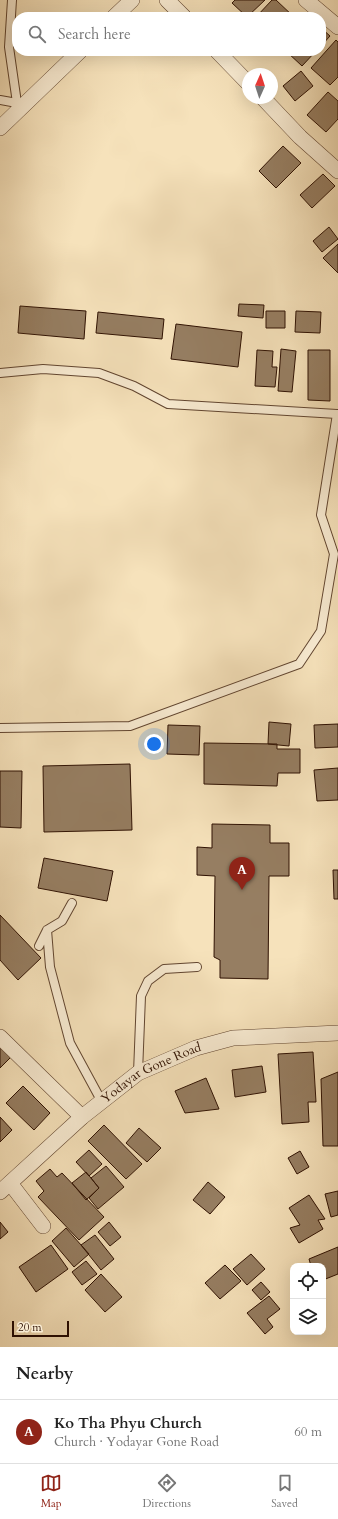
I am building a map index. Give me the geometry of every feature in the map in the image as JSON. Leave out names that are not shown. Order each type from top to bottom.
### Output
[{"type":"street","points":[[119,12],[132,0]]},
{"type":"street","points":[[167,0],[179,12]]},
{"type":"street","points":[[306,0],[320,12]]},
{"type":"street","points":[[326,17],[338,27]]},
{"type":"street","points":[[0,128],[20,105],[74,56]]},
{"type":"street","points":[[222,56],[242,77]]},
{"type":"street","points":[[269,104],[300,137],[338,171]]},
{"type":"street","name":"Yodayar Gone Road","points":[[5,1187],[82,1117],[138,1073],[196,1048],[233,1038],[338,1033]]},
{"type":"street","points":[[0,1036],[82,1117]]},
{"type":"street","points":[[5,1187],[43,1226]]},
{"type":"lane","points":[[0,100],[20,105],[9,47],[12,0]]},
{"type":"lane","points":[[0,373],[43,370],[99,373],[134,386],[168,404],[337,414],[322,515],[334,554],[321,631],[299,664],[130,726],[0,728]]},
{"type":"lane","points":[[39,946],[47,930],[62,921],[72,903]]},
{"type":"lane","points":[[47,930],[50,967],[70,1043],[102,1102]]},
{"type":"lane","points":[[138,1073],[141,996],[148,981],[164,969],[197,966]]},
{"type":"building","points":[[235,0],[265,0],[252,12],[242,12],[232,3]]},
{"type":"building","points":[[272,0],[276,0],[289,12],[261,12]]},
{"type":"building","points":[[326,32],[330,36],[326,40]]},
{"type":"building","points":[[336,40],[338,42],[338,77],[330,85],[311,68],[322,56],[326,56],[326,51]]},
{"type":"building","points":[[291,56],[311,56],[302,66]]},
{"type":"building","points":[[301,71],[313,86],[295,101],[283,86]]},
{"type":"building","points":[[328,92],[338,101],[338,119],[326,132],[307,115]]},
{"type":"building","points":[[283,146],[301,163],[276,188],[259,171]]},
{"type":"building","points":[[323,174],[335,186],[312,208],[300,195]]},
{"type":"building","points":[[329,227],[338,239],[322,252],[313,241]]},
{"type":"building","points":[[338,244],[338,273],[323,258]]},
{"type":"building","points":[[239,304],[264,305],[263,318],[238,316]]},
{"type":"building","points":[[20,306],[86,311],[84,339],[18,333]]},
{"type":"building","points":[[266,311],[285,311],[285,328],[266,328]]},
{"type":"building","points":[[296,311],[321,312],[320,333],[295,332]]},
{"type":"building","points":[[98,312],[164,319],[162,339],[96,333]]},
{"type":"building","points":[[176,324],[242,332],[238,367],[171,359]]},
{"type":"building","points":[[281,349],[296,351],[292,392],[278,391]]},
{"type":"building","points":[[257,350],[273,351],[272,367],[277,367],[275,387],[255,386]]},
{"type":"building","points":[[308,350],[330,350],[330,401],[308,400]]},
{"type":"building","points":[[269,722],[291,724],[289,746],[268,744]]},
{"type":"building","points":[[338,724],[338,747],[315,748],[314,725]]},
{"type":"building","points":[[168,725],[200,726],[199,755],[167,754]]},
{"type":"building","points":[[204,743],[277,744],[277,749],[300,749],[300,773],[278,773],[277,786],[204,784]]},
{"type":"building","points":[[130,764],[132,830],[44,832],[43,766]]},
{"type":"building","points":[[338,768],[338,800],[317,801],[314,770]]},
{"type":"building","points":[[0,771],[22,771],[21,828],[0,827]]},
{"type":"building","points":[[212,824],[270,825],[270,843],[289,843],[289,876],[269,876],[268,979],[220,978],[220,960],[214,957],[215,876],[197,875],[197,847],[212,848]]},
{"type":"building","points":[[44,858],[113,871],[107,901],[38,888]]},
{"type":"building","points":[[333,870],[338,870],[338,899],[334,899]]},
{"type":"building","points":[[0,915],[41,958],[18,980],[0,960]]},
{"type":"building","points":[[0,1045],[12,1056],[0,1068]]},
{"type":"building","points":[[313,1052],[316,1102],[308,1102],[309,1122],[282,1124],[278,1054]]},
{"type":"building","points":[[262,1066],[266,1092],[235,1097],[232,1070]]},
{"type":"building","points":[[338,1072],[338,1146],[323,1146],[321,1079]]},
{"type":"building","points":[[206,1078],[219,1109],[185,1113],[175,1091]]},
{"type":"building","points":[[23,1086],[50,1113],[34,1130],[6,1103]]},
{"type":"building","points":[[0,1117],[12,1130],[0,1142]]},
{"type":"building","points":[[104,1125],[142,1164],[126,1179],[88,1141]]},
{"type":"building","points":[[139,1128],[161,1148],[147,1162],[126,1143]]},
{"type":"building","points":[[89,1150],[102,1164],[89,1176],[76,1162]]},
{"type":"building","points":[[300,1151],[309,1167],[297,1174],[288,1158]]},
{"type":"building","points":[[106,1166],[124,1187],[98,1209],[89,1198],[99,1188],[91,1178]]},
{"type":"building","points":[[50,1169],[57,1177],[62,1173],[104,1217],[79,1240],[38,1197],[44,1191],[36,1181]]},
{"type":"building","points":[[86,1172],[99,1188],[86,1200],[72,1183]]},
{"type":"building","points":[[208,1182],[225,1197],[210,1214],[193,1200]]},
{"type":"building","points":[[338,1191],[338,1215],[331,1217],[325,1194]]},
{"type":"building","points":[[309,1195],[325,1219],[318,1220],[323,1229],[299,1243],[290,1228],[300,1225],[289,1208]]},
{"type":"building","points":[[0,1222],[8,1232],[0,1239]]},
{"type":"building","points":[[109,1222],[121,1237],[110,1246],[98,1232]]},
{"type":"building","points":[[66,1228],[89,1254],[74,1267],[52,1241]]},
{"type":"building","points":[[95,1235],[114,1259],[101,1270],[81,1245]]},
{"type":"building","points":[[51,1245],[68,1269],[36,1292],[19,1267]]},
{"type":"building","points":[[338,1247],[338,1274],[326,1279],[326,1263],[310,1263],[309,1259]]},
{"type":"building","points":[[251,1254],[265,1269],[247,1285],[233,1269]]},
{"type":"building","points":[[86,1261],[97,1274],[82,1285],[72,1272]]},
{"type":"building","points":[[225,1265],[241,1281],[220,1299],[205,1283]]},
{"type":"building","points":[[101,1274],[122,1297],[105,1312],[85,1290]]},
{"type":"building","points":[[261,1282],[270,1292],[261,1300],[252,1290]]},
{"type":"building","points":[[269,1296],[280,1309],[267,1319],[273,1327],[265,1334],[247,1313]]},
{"type":"place","name":"Ko Tha Phyu Church","points":[[242,890]]}]
